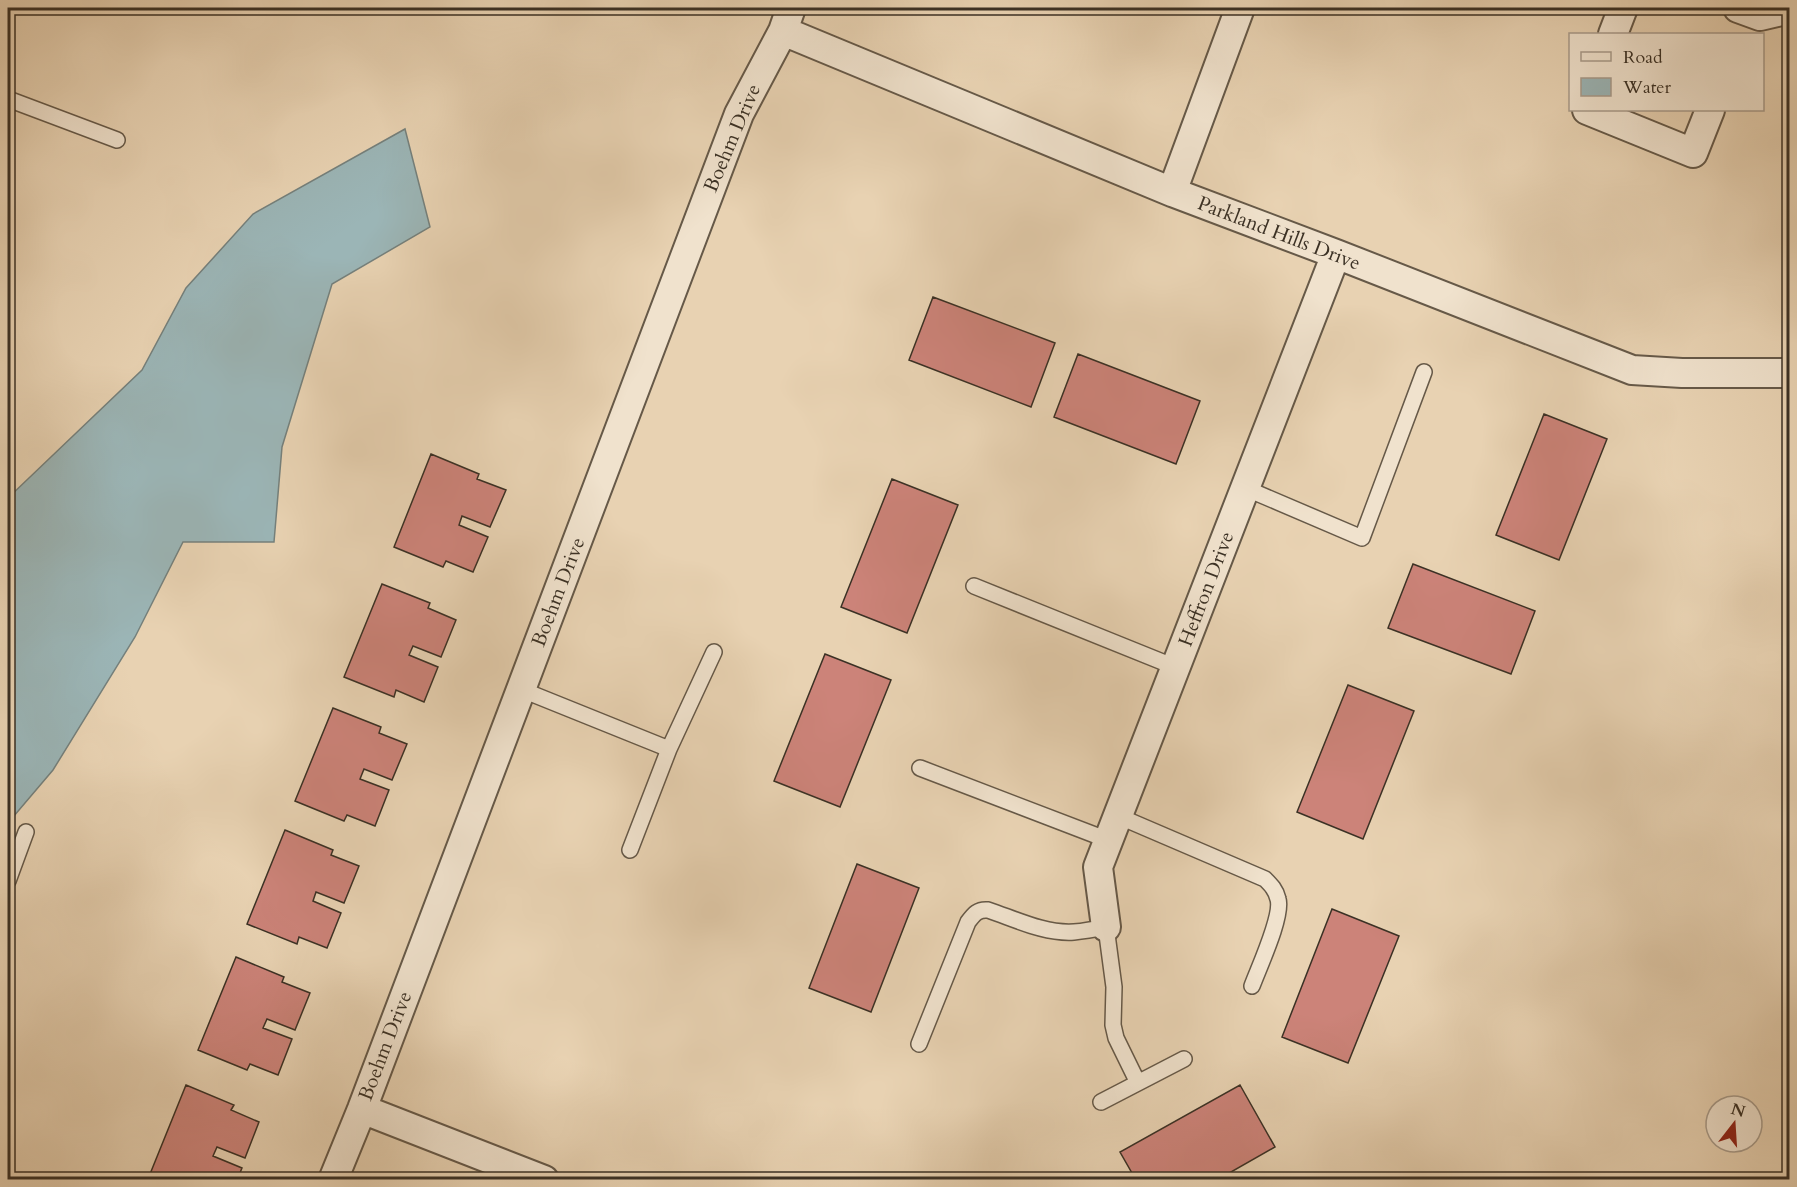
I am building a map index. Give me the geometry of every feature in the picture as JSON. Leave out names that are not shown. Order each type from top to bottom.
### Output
[{"type":"street","points":[[1172,192],[1240,8]]},
{"type":"street","points":[[1613,33],[1623,8]]},
{"type":"street","points":[[1743,18],[1790,9]]},
{"type":"street","name":"Parkland Hills Drive","points":[[787,20],[1172,192],[1632,370],[1790,374]]},
{"type":"street","name":"Boehm Drive","points":[[333,1179],[362,1109],[739,114],[787,20]]},
{"type":"street","points":[[1589,111],[1693,153],[1710,111]]},
{"type":"street","name":"Heffron Drive","points":[[1106,927],[1098,867],[1336,254]]},
{"type":"street","points":[[362,1109],[544,1179]]},
{"type":"lane","points":[[8,99],[117,140]]},
{"type":"lane","points":[[1245,488],[1362,538],[1424,372]]},
{"type":"lane","points":[[974,586],[1176,667]]},
{"type":"lane","points":[[630,850],[669,749],[714,652]]},
{"type":"lane","points":[[520,689],[669,749]]},
{"type":"lane","points":[[920,768],[1113,828],[1265,879],[1275,889],[1279,901],[1278,916],[1252,986]]},
{"type":"lane","points":[[8,881],[26,832]]},
{"type":"lane","points":[[919,1044],[968,922],[974,914],[982,909],[988,910],[1061,932],[1106,927],[1114,987],[1113,1025],[1116,1038],[1138,1083]]},
{"type":"lane","points":[[1101,1102],[1184,1059]]},
{"type":"water","points":[[405,129],[430,227],[332,284],[282,447],[274,542],[183,542],[135,637],[53,770],[8,823],[8,498],[142,370],[186,288],[253,214]]},
{"type":"building","points":[[933,297],[1055,343],[1031,407],[909,360]]},
{"type":"building","points":[[1078,354],[1200,401],[1176,464],[1054,417]]},
{"type":"building","points":[[1544,414],[1607,439],[1559,560],[1496,535]]},
{"type":"building","points":[[431,454],[479,474],[477,479],[506,490],[490,527],[462,516],[459,525],[488,537],[473,572],[446,561],[443,567],[394,547]]},
{"type":"building","points":[[892,479],[958,505],[907,633],[841,607]]},
{"type":"building","points":[[1413,564],[1535,611],[1511,674],[1388,628]]},
{"type":"building","points":[[382,584],[430,603],[428,608],[456,620],[441,657],[413,646],[409,655],[438,667],[424,702],[396,690],[394,697],[344,677]]},
{"type":"building","points":[[825,654],[891,680],[840,807],[774,781]]},
{"type":"building","points":[[1348,685],[1414,711],[1363,839],[1297,812]]},
{"type":"building","points":[[333,708],[381,727],[379,733],[407,744],[392,780],[364,769],[360,779],[389,790],[375,826],[347,815],[344,821],[295,801]]},
{"type":"building","points":[[285,830],[333,850],[331,855],[359,866],[344,903],[316,892],[313,901],[341,913],[327,948],[299,937],[297,944],[247,924]]},
{"type":"building","points":[[857,864],[919,888],[871,1012],[809,988]]},
{"type":"building","points":[[1332,909],[1399,936],[1348,1063],[1282,1037]]},
{"type":"building","points":[[236,957],[284,977],[282,982],[310,993],[295,1030],[267,1019],[263,1028],[292,1039],[278,1075],[250,1064],[247,1070],[198,1050]]},
{"type":"building","points":[[186,1085],[234,1105],[231,1110],[259,1122],[245,1158],[217,1147],[213,1156],[242,1168],[237,1180],[148,1179]]},
{"type":"building","points":[[1240,1085],[1275,1147],[1217,1180],[1136,1180],[1120,1152]]}]
